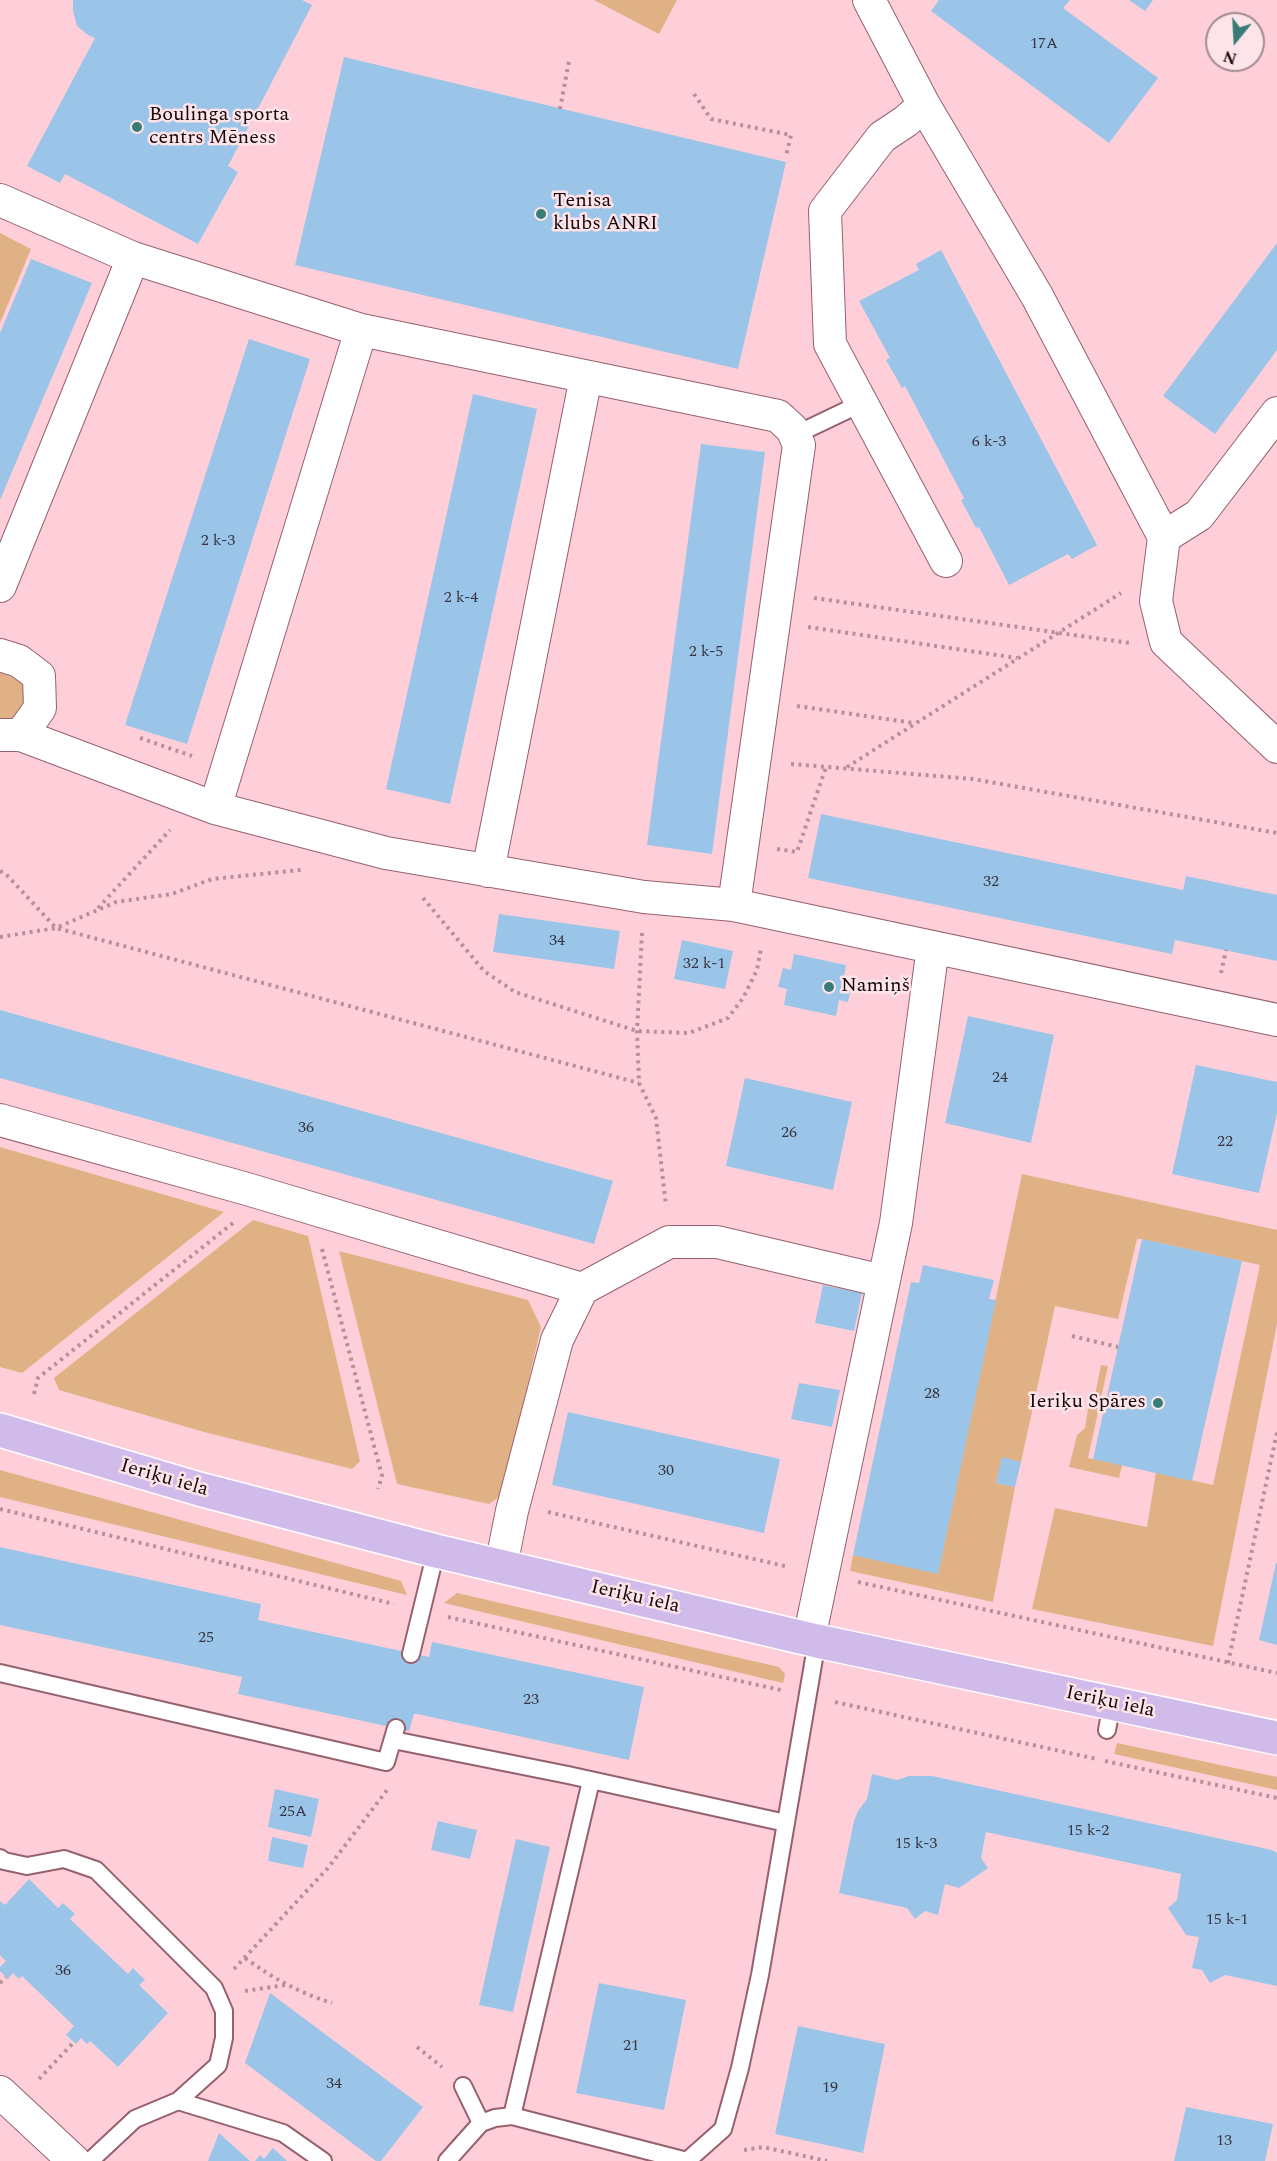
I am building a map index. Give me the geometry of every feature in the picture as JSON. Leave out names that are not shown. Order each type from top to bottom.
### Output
[{"type":"main road","name":"Ieriķu iela","points":[[0,1430],[199,1489],[436,1551],[813,1640],[1110,1717],[1277,1738]]},
{"type":"street","points":[[869,0],[924,105],[1036,296],[1164,537],[1156,601],[1166,642],[1277,747]]},
{"type":"street","points":[[924,105],[906,121],[882,136],[825,211],[830,344],[946,561]]},
{"type":"street","points":[[0,200],[134,258],[361,330],[778,416],[792,429],[799,445],[734,905]]},
{"type":"street","points":[[0,586],[134,258]]},
{"type":"street","points":[[211,797],[361,330]]},
{"type":"street","points":[[488,871],[586,377]]},
{"type":"street","points":[[1164,537],[1199,515],[1277,412]]},
{"type":"street","points":[[0,655],[19,661],[39,676],[40,708],[10,735]]},
{"type":"street","points":[[10,735],[211,797],[330,839],[386,853],[644,897],[734,905],[1277,1020]]},
{"type":"street","points":[[813,1640],[822,1575],[896,1223],[933,947]]},
{"type":"street","points":[[0,1120],[247,1189],[582,1289]]},
{"type":"street","points":[[501,1566],[512,1510],[557,1340],[582,1289],[669,1242],[717,1242],[883,1281]]},
{"type":"street","points":[[0,2092],[74,2161]]},
{"type":"lane","points":[[795,435],[862,403]]},
{"type":"lane","points":[[411,1654],[436,1551]]},
{"type":"lane","points":[[447,2161],[481,2123],[512,2116],[687,2161],[723,2129],[740,2068],[760,1975],[808,1696],[813,1640]]},
{"type":"lane","points":[[0,1673],[386,1762],[394,1734],[591,1781],[786,1823]]},
{"type":"lane","points":[[512,2116],[591,1781]]},
{"type":"lane","points":[[0,1858],[27,1866],[64,1859],[96,1870],[214,1988],[224,2011],[224,2038],[218,2065],[178,2101],[135,2120],[90,2161]]},
{"type":"lane","points":[[463,2086],[481,2123]]},
{"type":"lane","points":[[178,2101],[283,2133],[323,2161]]},
{"type":"path","points":[[560,108],[569,61]]},
{"type":"path","points":[[694,94],[711,119],[791,135],[786,156]]},
{"type":"path","points":[[845,768],[1056,632],[1133,586],[1158,579]]},
{"type":"path","points":[[813,598],[1154,646],[1166,642]]},
{"type":"path","points":[[775,622],[1017,658]]},
{"type":"path","points":[[764,701],[915,723]]},
{"type":"path","points":[[95,911],[211,797],[191,755],[136,737]]},
{"type":"path","points":[[756,761],[973,779],[1277,834]]},
{"type":"path","points":[[743,844],[797,852],[826,767]]},
{"type":"path","points":[[0,937],[56,928],[116,902],[172,894],[212,879],[311,869],[330,839]]},
{"type":"path","points":[[386,853],[484,971],[515,992],[637,1031],[689,1033],[728,1018],[743,998],[757,970],[768,912]]},
{"type":"path","points":[[0,871],[6,874],[56,928],[639,1083]]},
{"type":"path","points":[[644,897],[637,1031],[639,1083],[656,1118],[669,1242]]},
{"type":"path","points":[[34,1394],[38,1378],[240,1218],[247,1189]]},
{"type":"path","points":[[328,1214],[320,1239],[382,1476],[378,1489]]},
{"type":"path","points":[[1072,1336],[1118,1347]]},
{"type":"path","points":[[1228,1663],[1277,1432]]},
{"type":"path","points":[[0,1509],[422,1611],[1277,1798]]},
{"type":"path","points":[[512,1510],[535,1509],[822,1575],[1277,1673]]},
{"type":"path","points":[[332,2003],[302,1994],[245,1958],[327,1868],[389,1787]]},
{"type":"path","points":[[0,1983],[6,1977]]},
{"type":"path","points":[[214,1988],[250,1991],[285,1984]]},
{"type":"path","points":[[32,2086],[74,2042]]},
{"type":"path","points":[[743,2150],[763,2146],[827,2161]]},
{"type":"shaded area","points":[[594,0],[677,0],[659,34]]},
{"type":"shaded area","points":[[0,233],[31,249],[0,323]]},
{"type":"shaded area","points":[[0,672],[25,684],[28,706],[12,722],[0,723]]},
{"type":"shaded area","points":[[0,1147],[224,1212],[22,1373],[0,1367]]},
{"type":"shaded area","points":[[1022,1174],[1277,1230],[1277,1324],[1213,1646],[1032,1609],[1055,1508],[1147,1527],[1156,1472],[1213,1485],[1260,1265],[1142,1239],[1137,1239],[1118,1319],[1055,1306],[1021,1462],[1002,1458],[996,1483],[1015,1487],[993,1602],[850,1571],[853,1555],[938,1573]]},
{"type":"shaded area","points":[[253,1220],[308,1236],[360,1461],[352,1469],[204,1432],[59,1390],[54,1378]]},
{"type":"shaded area","points":[[339,1251],[528,1300],[541,1327],[502,1495],[489,1504],[397,1484]]},
{"type":"shaded area","points":[[1101,1365],[1108,1366],[1088,1458],[1122,1465],[1119,1478],[1069,1467],[1077,1435],[1085,1428],[1090,1395],[1095,1395]]},
{"type":"shaded area","points":[[0,1470],[401,1581],[407,1595],[0,1497]]},
{"type":"shaded area","points":[[457,1593],[779,1667],[785,1674],[783,1683],[444,1603]]},
{"type":"shaded area","points":[[1117,1743],[1277,1777],[1277,1790],[1114,1754]]},
{"type":"building","points":[[73,0],[302,0],[312,5],[228,166],[238,172],[198,244],[65,174],[60,183],[27,166],[95,38],[77,26]]},
{"type":"building","points":[[939,0],[1070,0],[1063,8],[1158,78],[1109,143],[931,11]]},
{"type":"building","points":[[1129,0],[1153,0],[1145,11]]},
{"type":"building","name":"Tenisa klubs ANRI","points":[[344,57],[786,162],[738,369],[295,265]]},
{"type":"building","points":[[1277,243],[1277,350],[1215,434],[1163,396]]},
{"type":"building","points":[[941,250],[1097,545],[1072,559],[1068,554],[1009,585],[979,527],[976,528],[961,500],[964,498],[905,386],[902,388],[886,360],[890,358],[859,301],[919,270],[916,264]]},
{"type":"building","points":[[31,259],[92,283],[0,500],[0,333]]},
{"type":"building","points":[[249,339],[310,359],[187,744],[125,725]]},
{"type":"building","points":[[473,394],[537,409],[450,804],[386,789]]},
{"type":"building","points":[[701,444],[765,452],[712,854],[647,845]]},
{"type":"building","points":[[821,814],[1183,890],[1186,876],[1277,895],[1277,961],[1175,940],[1172,954],[808,878]]},
{"type":"building","points":[[499,914],[620,931],[614,969],[493,952]]},
{"type":"building","points":[[682,940],[733,951],[725,989],[674,979]]},
{"type":"building","points":[[794,954],[846,965],[843,981],[852,983],[848,1002],[839,1000],[836,1016],[784,1005],[787,989],[778,987],[783,968],[791,970]]},
{"type":"building","points":[[0,1010],[613,1181],[594,1244],[0,1078]]},
{"type":"building","points":[[968,1016],[1054,1035],[1031,1143],[945,1123]]},
{"type":"building","points":[[1196,1065],[1277,1082],[1277,1113],[1259,1193],[1172,1174]]},
{"type":"building","points":[[745,1078],[852,1102],[833,1190],[726,1166]]},
{"type":"building","name":"Ieriķu Spāres","points":[[1142,1239],[1242,1261],[1192,1481],[1093,1459]]},
{"type":"building","points":[[923,1265],[994,1280],[989,1299],[996,1300],[938,1574],[853,1555],[911,1282],[919,1283]]},
{"type":"building","points":[[823,1285],[862,1293],[854,1331],[815,1323]]},
{"type":"building","points":[[799,1383],[840,1390],[832,1427],[791,1419]]},
{"type":"building","points":[[568,1412],[780,1459],[764,1533],[552,1485]]},
{"type":"building","points":[[1002,1457],[1021,1462],[1015,1487],[996,1483]]},
{"type":"building","points":[[0,1547],[261,1604],[258,1620],[429,1657],[432,1642],[644,1687],[629,1760],[417,1714],[414,1714],[409,1731],[238,1694],[242,1677],[0,1625]]},
{"type":"building","points":[[1277,1563],[1277,1645],[1259,1640]]},
{"type":"building","points":[[872,1774],[897,1780],[909,1776],[932,1776],[1272,1850],[1277,1853],[1277,1986],[1225,1975],[1210,1983],[1202,1970],[1192,1968],[1199,1937],[1186,1935],[1168,1908],[1177,1900],[1181,1874],[986,1832],[981,1858],[988,1868],[959,1888],[945,1884],[938,1915],[925,1911],[915,1919],[907,1908],[839,1893],[854,1821],[867,1799]]},
{"type":"building","points":[[275,1789],[319,1799],[311,1837],[268,1827]]},
{"type":"building","points":[[438,1821],[477,1830],[470,1859],[431,1850]]},
{"type":"building","points":[[272,1837],[308,1845],[303,1868],[268,1861]]},
{"type":"building","points":[[516,1839],[550,1847],[513,2012],[479,2005]]},
{"type":"building","points":[[29,1879],[58,1908],[63,1903],[75,1914],[70,1919],[128,1974],[133,1968],[145,1980],[139,1985],[168,2013],[118,2067],[90,2041],[87,2044],[81,2038],[76,2044],[66,2035],[74,2026],[22,1976],[19,1979],[13,1973],[8,1979],[0,1971],[0,1967],[6,1961],[0,1955],[0,1901],[5,1905]]},
{"type":"building","points":[[599,1983],[686,2000],[664,2110],[576,2093]]},
{"type":"building","points":[[270,1993],[423,2107],[381,2161],[376,2161],[245,2063]]},
{"type":"building","points":[[798,2026],[885,2044],[863,2153],[775,2134]]},
{"type":"building","points":[[1186,2107],[1273,2124],[1265,2161],[1174,2161]]},
{"type":"building","points":[[219,2133],[250,2161],[208,2161]]},
{"type":"building","points":[[273,2148],[287,2161],[255,2161],[260,2155],[264,2159]]},
{"type":"place","name":"Boulinga sporta centrs Mēness","points":[[137,127]]},
{"type":"place","name":"Tenisa klubs ANRI","points":[[541,214]]},
{"type":"place","name":"Namiņš","points":[[829,987]]},
{"type":"place","name":"Ieriķu Spāres","points":[[1158,1403]]}]
